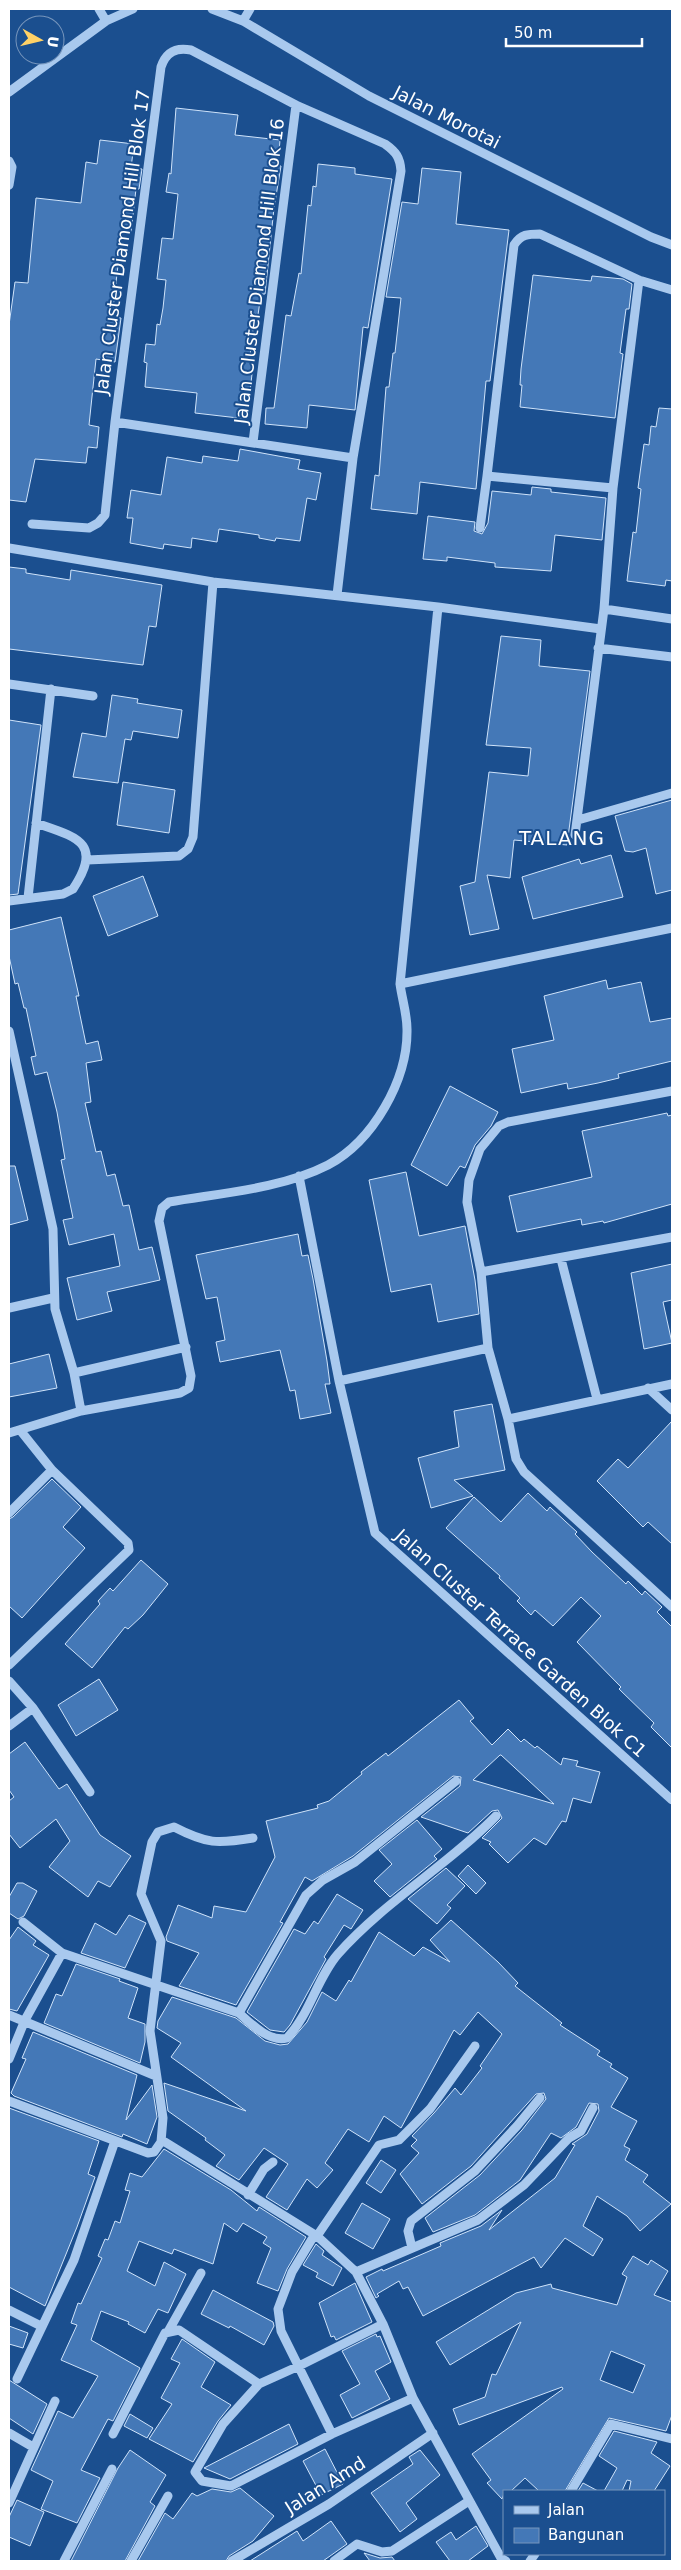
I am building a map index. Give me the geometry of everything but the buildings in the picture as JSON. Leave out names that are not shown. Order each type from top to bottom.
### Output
[{"type":"street","points":[[99,9],[106,21]]},
{"type":"street","points":[[9,92],[106,21],[133,9]]},
{"type":"street","name":"Jalan Morotai","points":[[212,9],[243,21],[369,96],[651,237],[672,245]]},
{"type":"street","points":[[243,21],[250,9]]},
{"type":"street","name":"Jalan Cluster Diamond Hill Blok 17","points":[[32,524],[89,528],[98,523],[105,515],[114,422],[161,66],[164,60],[174,50],[191,50],[296,105]]},
{"type":"street","points":[[296,105],[385,144],[396,151],[400,160],[401,171],[353,458],[337,595]]},
{"type":"street","name":"Jalan Cluster Diamond Hill Blok 16","points":[[253,442],[296,105]]},
{"type":"street","points":[[9,161],[12,167],[9,185]]},
{"type":"street","points":[[480,528],[514,245],[519,238],[527,234],[540,234],[639,280],[672,290]]},
{"type":"street","points":[[575,835],[604,609],[614,488],[639,280]]},
{"type":"street","points":[[114,422],[353,458]]},
{"type":"street","points":[[487,476],[614,488]]},
{"type":"street","points":[[9,548],[213,582],[438,607],[601,629]]},
{"type":"street","points":[[87,860],[179,856],[188,849],[192,837],[213,582]]},
{"type":"street","points":[[9,1433],[80,1411],[186,1391],[192,1381],[159,1221],[162,1208],[170,1202],[268,1184],[299,1176],[328,1164],[352,1148],[376,1121],[401,1070],[405,1053],[407,1029],[400,984],[438,607]]},
{"type":"street","points":[[604,609],[672,619]]},
{"type":"street","points":[[598,648],[672,657]]},
{"type":"street","points":[[9,684],[93,696]]},
{"type":"street","points":[[28,898],[51,689]]},
{"type":"street","points":[[578,820],[672,793]]},
{"type":"street","points":[[9,901],[63,894],[73,889],[87,860],[86,849],[81,842],[36,823]]},
{"type":"street","points":[[400,984],[672,928]]},
{"type":"street","points":[[9,1031],[53,1229],[53,1298],[74,1373],[80,1411]]},
{"type":"street","points":[[672,1091],[508,1122],[499,1126],[480,1149],[468,1190],[467,1202],[481,1272],[488,1348],[508,1419],[516,1460],[524,1472],[672,1607]]},
{"type":"street","name":"Jalan Cluster Terrace Garden Blok C1","points":[[299,1176],[339,1381],[370,1519],[375,1533],[380,1541],[672,1800]]},
{"type":"street","points":[[481,1272],[561,1259],[672,1237]]},
{"type":"street","points":[[561,1259],[597,1399]]},
{"type":"street","points":[[9,1308],[53,1298]]},
{"type":"street","points":[[74,1373],[186,1347]]},
{"type":"street","points":[[339,1381],[488,1348]]},
{"type":"street","points":[[508,1419],[672,1384]]},
{"type":"street","points":[[648,1388],[672,1410]]},
{"type":"street","points":[[9,1665],[127,1554],[129,1547],[128,1543],[52,1470],[20,1430]]},
{"type":"street","points":[[9,1513],[52,1470]]},
{"type":"street","points":[[9,1680],[33,1708],[90,1792]]},
{"type":"street","points":[[9,1726],[33,1708]]},
{"type":"street","points":[[239,2014],[306,1895],[323,1880],[355,1862],[456,1781]]},
{"type":"street","points":[[23,1922],[62,1954],[239,2014],[252,2025],[274,2038],[287,2038],[337,1955],[384,1909],[450,1858],[496,1816]]},
{"type":"street","points":[[9,2101],[148,2153],[154,2152],[161,2142],[163,2118],[150,2031],[161,1941],[141,1894],[152,1842],[158,1832],[174,1826],[199,1840],[222,1843],[254,1838]]},
{"type":"street","points":[[9,2059],[25,2020],[62,1954]]},
{"type":"street","points":[[9,2015],[25,2020],[156,2076]]},
{"type":"street","points":[[332,2434],[281,2331],[278,2309],[292,2272],[312,2239],[317,2236],[379,2145],[399,2140],[430,2109],[475,2046]]},
{"type":"street","points":[[412,2248],[408,2231],[411,2221],[475,2171],[540,2098]]},
{"type":"street","points":[[356,2272],[459,2230],[496,2208],[524,2185],[569,2138],[581,2131],[593,2108]]},
{"type":"street","points":[[17,2379],[74,2260],[115,2141]]},
{"type":"street","points":[[161,2142],[165,2142],[317,2236],[356,2272],[383,2324],[414,2398],[501,2560]]},
{"type":"street","points":[[248,2195],[264,2169],[273,2162]]},
{"type":"street","points":[[113,2434],[165,2332],[169,2330],[201,2273]]},
{"type":"street","points":[[9,2310],[41,2326]]},
{"type":"street","points":[[383,2324],[259,2384],[223,2424],[195,2472],[202,2481],[231,2486],[332,2434],[414,2398]]},
{"type":"street","points":[[169,2330],[178,2330],[259,2384]]},
{"type":"street","points":[[9,2503],[55,2400]]},
{"type":"street","points":[[572,2490],[611,2424],[672,2439]]},
{"type":"street","points":[[9,2433],[33,2447]]},
{"type":"street","name":"Jalan Amd","points":[[232,2561],[329,2504],[432,2433]]},
{"type":"street","points":[[64,2561],[112,2469]]},
{"type":"street","points":[[132,2561],[168,2496]]},
{"type":"street","points":[[334,2561],[357,2544],[382,2552],[392,2551],[469,2501]]},
{"type":"district","name":"TALANG","points":[[562,838]]}]
